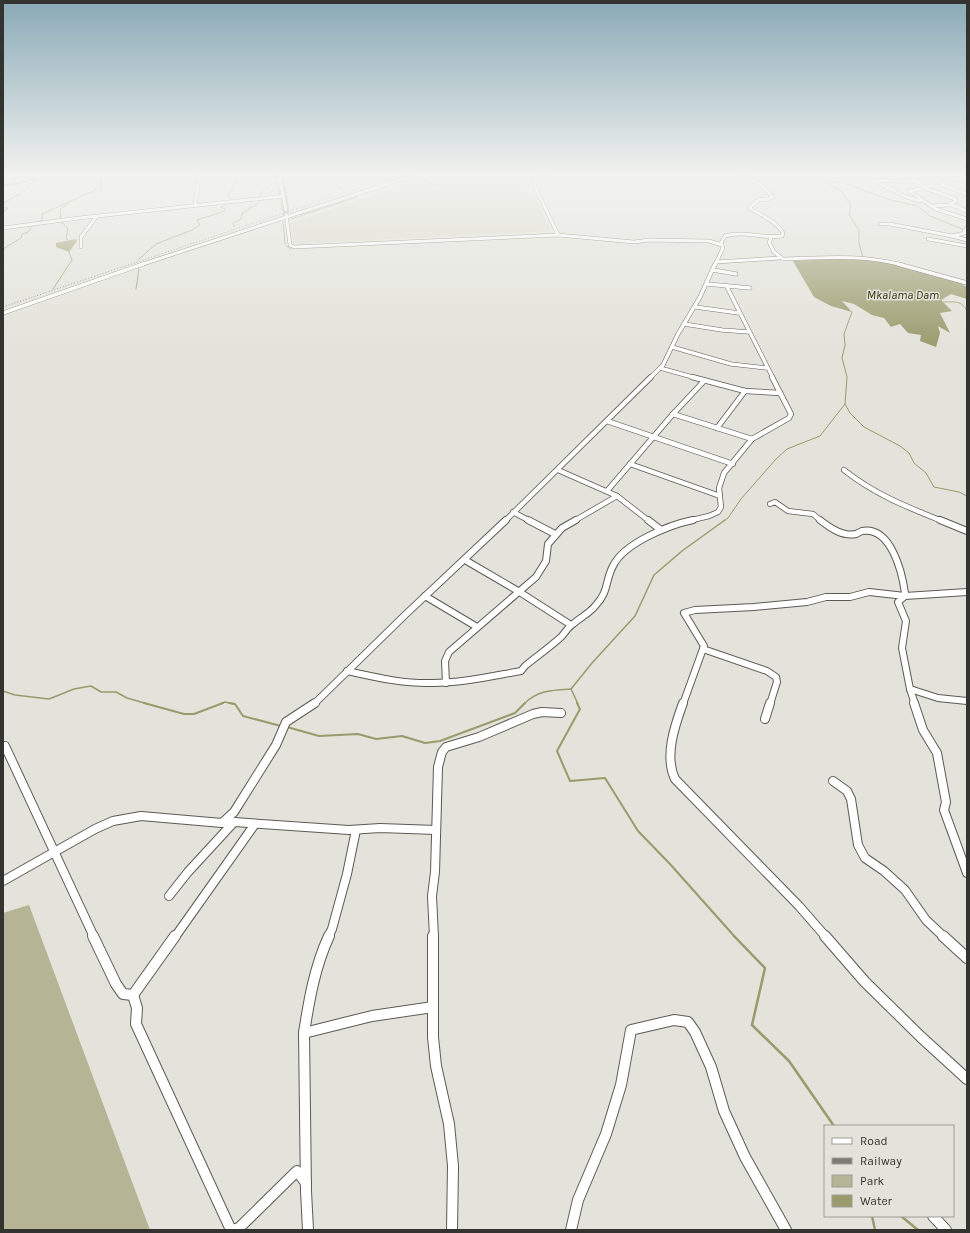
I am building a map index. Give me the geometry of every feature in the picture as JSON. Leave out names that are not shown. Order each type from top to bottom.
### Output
[{"type":"street","points":[[81,248],[81,237],[84,234]]},
{"type":"street","points":[[3,312],[125,270],[239,234]]},
{"type":"street","points":[[289,234],[290,245],[298,248],[558,235],[634,242],[649,240],[709,241],[722,245]]},
{"type":"street","points":[[222,822],[234,812],[276,745],[286,722],[313,704],[425,596],[466,560],[660,368],[670,354],[684,324],[707,284],[723,248],[723,238],[731,234],[754,234],[779,237],[782,236],[783,234]]},
{"type":"street","points":[[939,234],[967,239]]},
{"type":"street","points":[[952,236],[963,234]]},
{"type":"street","points":[[769,236],[771,239],[769,244],[780,258]]},
{"type":"street","points":[[928,238],[967,246]]},
{"type":"street","points":[[716,262],[780,258],[858,258],[883,260],[967,283]]},
{"type":"street","points":[[713,270],[736,274]]},
{"type":"street","points":[[707,284],[750,288]]},
{"type":"street","points":[[348,671],[392,680],[421,683],[446,683],[521,671],[566,632],[571,625],[585,616],[603,596],[607,588],[609,575],[613,565],[621,556],[643,540],[661,530],[680,523],[703,518],[718,512],[721,507],[719,488],[724,473],[733,464],[736,458],[752,439],[789,418],[791,414],[739,313],[727,286]]},
{"type":"street","points":[[695,307],[739,313]]},
{"type":"street","points":[[684,324],[722,330],[749,332]]},
{"type":"street","points":[[672,347],[731,364],[767,368]]},
{"type":"street","points":[[660,368],[745,391],[780,393]]},
{"type":"street","points":[[607,491],[673,414],[704,381]]},
{"type":"street","points":[[717,428],[745,391]]},
{"type":"street","points":[[673,414],[752,439]]},
{"type":"street","points":[[607,421],[653,438],[733,464]]},
{"type":"street","points":[[630,464],[720,496]]},
{"type":"street","points":[[558,470],[617,496],[661,530]]},
{"type":"street","points":[[844,470],[851,477],[885,498],[967,531]]},
{"type":"street","points":[[446,683],[445,661],[449,652],[476,627],[536,577],[546,561],[548,544],[555,534],[568,524],[617,496]]},
{"type":"street","points":[[770,504],[775,502],[788,510],[813,514],[827,526],[843,534],[855,534],[862,531],[880,536],[888,543],[897,559],[905,596]]},
{"type":"street","points":[[513,512],[555,534]]},
{"type":"street","points":[[466,560],[571,625]]},
{"type":"street","points":[[967,592],[905,596],[869,592],[850,597],[826,597],[807,602],[754,607],[695,610],[684,613],[704,646],[681,709],[670,749],[670,766],[675,779],[799,906],[865,982],[916,1032],[967,1078]]},
{"type":"street","points":[[425,596],[476,627]]},
{"type":"street","points":[[905,596],[898,602],[906,621],[902,648],[910,689],[923,730],[937,753],[946,802],[944,810],[967,873]]},
{"type":"street","points":[[703,649],[767,671],[776,678],[777,682],[765,719]]},
{"type":"street","points":[[910,689],[938,698],[967,701]]},
{"type":"street","points":[[452,1230],[453,1166],[450,1124],[436,1066],[433,1037],[434,949],[432,896],[435,872],[438,767],[442,752],[446,747],[479,737],[534,714],[542,712],[561,713]]},
{"type":"street","points":[[5,746],[116,984],[123,994],[133,995]]},
{"type":"street","points":[[833,781],[847,791],[851,799],[858,845],[865,858],[884,871],[905,890],[926,920],[967,958]]},
{"type":"street","points":[[3,881],[95,829],[113,820],[127,817],[141,816],[210,824],[234,822],[356,830],[436,830]]},
{"type":"street","points":[[169,896],[188,872],[234,822]]},
{"type":"street","points":[[133,995],[256,824]]},
{"type":"street","points":[[308,1230],[304,1033],[319,957],[332,929],[347,874],[356,830]]},
{"type":"street","points":[[133,995],[137,1008],[136,1024],[232,1230],[239,1228],[297,1171],[306,1183]]},
{"type":"street","points":[[304,1033],[372,1016],[433,1007]]},
{"type":"street","points":[[571,1230],[578,1200],[606,1134],[621,1086],[631,1030],[674,1020],[688,1022],[695,1032],[711,1068],[724,1111],[742,1150],[786,1230]]},
{"type":"street","points":[[934,1217],[946,1230]]},
{"type":"shaded area","points":[[292,234],[501,234],[294,244]]},
{"type":"green space","points":[[29,905],[150,1230],[3,1230],[3,913]]},
{"type":"water","points":[[76,239],[77,241],[69,252],[56,247],[56,243]]},
{"type":"water","name":"Mkalama Dam","points":[[833,259],[880,260],[958,282],[967,287],[967,299],[951,294],[941,300],[952,311],[940,313],[950,333],[938,326],[940,333],[936,347],[920,341],[921,335],[908,333],[900,324],[891,327],[884,318],[872,315],[854,304],[842,301],[852,312],[831,306],[814,297],[793,261]]},
{"type":"waterway","points":[[3,249],[21,238],[23,234]]},
{"type":"waterway","points":[[67,234],[66,239],[68,240]]},
{"type":"waterway","points":[[139,259],[156,244],[183,234]]},
{"type":"waterway","points":[[284,234],[285,244]]},
{"type":"waterway","points":[[859,234],[859,243],[863,258]]},
{"type":"waterway","points":[[286,246],[291,249]]},
{"type":"waterway","points":[[53,289],[72,260],[69,252]]},
{"type":"waterway","points":[[136,264],[139,269],[136,289]]},
{"type":"waterway","points":[[943,302],[960,303],[967,311]]},
{"type":"waterway","points":[[845,404],[847,377],[842,358],[845,345],[844,334],[852,312]]},
{"type":"waterway","points":[[724,521],[776,459],[787,449],[820,436],[845,404]]},
{"type":"waterway","points":[[845,404],[850,413],[864,427],[900,446],[909,453],[914,463],[926,473],[934,487],[959,492],[967,496]]},
{"type":"waterway","points":[[571,689],[592,663],[635,616],[654,575],[682,551],[725,520]]},
{"type":"waterway","points":[[3,691],[15,695],[49,699],[74,689],[91,686],[101,692],[116,692],[127,698],[148,704]]},
{"type":"waterway","points":[[287,727],[319,736],[358,734],[376,739],[402,736],[425,743],[440,741],[515,713],[529,699],[540,693],[552,690],[571,689]]},
{"type":"waterway","points":[[571,689],[578,704]]},
{"type":"waterway","points":[[220,704],[225,702],[231,703]]},
{"type":"waterway","points":[[144,703],[184,714],[194,714],[223,703]]},
{"type":"waterway","points":[[231,703],[235,704],[243,716],[281,726]]},
{"type":"waterway","points":[[577,703],[580,709],[557,751],[570,781],[605,778],[638,831],[670,864],[735,937]]},
{"type":"waterway","points":[[734,936],[765,968],[752,1025],[789,1061],[833,1125]]},
{"type":"waterway","points":[[872,1217],[875,1230]]},
{"type":"waterway","points":[[902,1217],[918,1230]]},
{"type":"railway","points":[[3,307],[222,234]]}]
